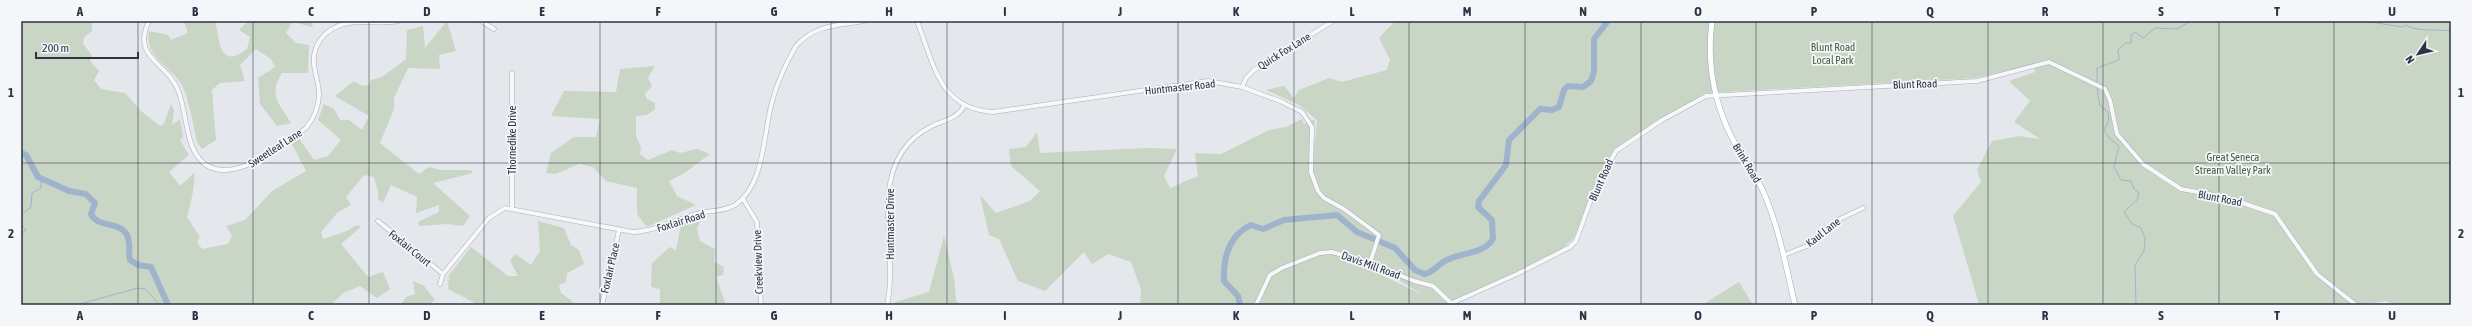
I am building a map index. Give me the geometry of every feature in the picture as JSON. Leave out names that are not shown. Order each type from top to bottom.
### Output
[{"type":"main road","name":"Brink Road","points":[[1712,21],[1709,57],[1715,94],[1731,136],[1763,191],[1784,255],[1795,305]]},
{"type":"street","name":"Sweetleaf Lane","points":[[149,21],[143,36],[148,55],[174,81],[178,89],[189,137],[200,159],[220,170],[246,167],[306,128],[313,119],[318,100],[314,54],[321,38],[329,30],[349,23],[398,21]]},
{"type":"street","points":[[482,21],[494,29]]},
{"type":"street","name":"Foxlair Road","points":[[512,208],[633,232],[648,230],[700,213],[725,210],[743,199],[756,180],[772,100],[796,46],[804,37],[822,27],[864,21]]},
{"type":"street","name":"Huntmaster Road","points":[[917,21],[942,85],[951,96],[964,106],[978,111],[993,112],[1208,81],[1242,87],[1294,107],[1306,115],[1313,132],[1310,172],[1318,191],[1324,198],[1377,233],[1378,241],[1370,263]]},
{"type":"street","name":"Quick Fox Lane","points":[[1242,87],[1246,78],[1254,70],[1333,21]]},
{"type":"street","name":"Blunt Road","points":[[1453,304],[1570,247],[1576,240],[1594,191],[1616,151],[1697,99],[1715,94],[1977,82],[2049,62],[2097,84],[2108,95],[2117,134],[2143,164],[2164,180],[2181,189],[2225,197],[2275,214],[2317,274],[2356,305]]},
{"type":"street","name":"Thornedike Drive","points":[[512,72],[512,208]]},
{"type":"street","name":"Huntmaster Drive","points":[[887,305],[891,258],[888,194],[893,171],[903,151],[916,137],[931,127],[956,116],[964,106]]},
{"type":"street","name":"Creekview Drive","points":[[743,199],[757,222],[761,305]]},
{"type":"street","points":[[440,284],[443,274],[489,218],[505,208],[512,208]]},
{"type":"street","name":"Kaul Lane","points":[[1784,255],[1807,246],[1838,220],[1863,208]]},
{"type":"street","name":"Foxlair Court","points":[[378,221],[443,274]]},
{"type":"street","name":"Foxlair Place","points":[[602,305],[619,230]]},
{"type":"street","name":"Davis Mill Road","points":[[1256,305],[1270,275],[1320,253],[1338,253],[1370,263],[1414,281],[1433,286],[1453,304]]},
{"type":"green space","points":[[21,21],[58,21],[59,23],[61,21],[92,21],[92,31],[84,37],[83,43],[92,56],[90,61],[99,71],[94,80],[101,89],[125,93],[141,111],[160,126],[164,124],[171,104],[174,110],[172,125],[180,119],[183,137],[180,140],[189,155],[169,172],[180,186],[194,173],[191,201],[187,217],[200,237],[197,242],[202,249],[228,244],[232,236],[226,226],[245,220],[272,191],[306,171],[292,144],[298,137],[314,160],[328,156],[341,140],[318,120],[324,104],[334,109],[340,120],[349,120],[362,130],[369,116],[335,96],[354,81],[362,86],[369,85],[371,80],[382,77],[406,59],[407,30],[423,26],[425,48],[447,21],[456,51],[439,55],[440,69],[408,68],[394,98],[394,109],[380,143],[419,174],[429,167],[441,170],[471,170],[473,173],[433,183],[470,216],[463,226],[447,224],[419,226],[418,222],[439,212],[439,205],[416,213],[417,197],[391,185],[383,203],[378,199],[378,192],[374,177],[364,175],[346,197],[351,205],[338,212],[321,232],[323,239],[347,231],[357,225],[361,227],[341,244],[368,277],[383,272],[390,289],[377,298],[360,286],[343,293],[331,305],[21,305]]},
{"type":"green space","points":[[184,21],[215,21],[222,51],[226,55],[231,56],[238,55],[247,49],[250,37],[239,30],[248,21],[311,21],[313,27],[292,22],[286,33],[296,43],[309,45],[308,73],[282,73],[276,87],[279,104],[291,123],[277,126],[260,104],[258,78],[275,67],[271,59],[256,49],[240,65],[245,81],[220,83],[212,90],[216,140],[202,149],[197,142],[183,87],[175,76],[153,53],[148,40],[149,31],[168,35],[171,40],[188,33]]},
{"type":"green space","points":[[1395,21],[2451,21],[2451,305],[2395,305],[2386,301],[2362,305],[1977,305],[1979,304],[1953,216],[1981,182],[1977,170],[1992,141],[2019,136],[2040,139],[2014,122],[2030,101],[2009,81],[2035,72],[2033,64],[1976,78],[1705,93],[1613,151],[1601,171],[1574,238],[1559,251],[1535,264],[1444,305],[1140,305],[1141,289],[1131,262],[1108,254],[1092,264],[1084,252],[1045,291],[1018,281],[999,239],[989,235],[980,195],[996,213],[1030,201],[1040,191],[1011,166],[1009,149],[1026,147],[1037,132],[1040,153],[1148,148],[1177,149],[1164,176],[1170,188],[1198,176],[1195,153],[1221,154],[1269,130],[1286,127],[1302,119],[1304,124],[1315,119],[1313,143],[1315,143],[1317,120],[1299,105],[1266,90],[1284,86],[1294,98],[1299,90],[1329,78],[1342,82],[1387,70],[1390,60],[1379,38]],"holes":[[[1355,256],[1380,264],[1387,273],[1425,296],[1359,264]]]},
{"type":"green space","points":[[655,66],[648,78],[652,86],[645,94],[647,99],[655,103],[655,109],[647,115],[636,116],[636,136],[641,148],[640,154],[648,160],[672,150],[680,153],[697,149],[710,154],[683,174],[669,181],[677,196],[696,205],[647,227],[637,214],[637,188],[606,181],[593,167],[579,164],[556,174],[546,173],[551,153],[574,137],[596,137],[600,119],[551,116],[564,91],[616,92],[620,69]]},
{"type":"green space","points":[[701,219],[697,229],[700,241],[715,249],[714,262],[724,267],[723,275],[716,277],[726,305],[660,305],[660,289],[651,287],[652,263],[670,247],[676,250],[681,224]]},
{"type":"green space","points":[[538,221],[564,228],[571,245],[579,250],[584,264],[567,273],[566,282],[559,285],[561,293],[573,302],[571,305],[475,305],[475,303],[448,289],[449,275],[471,247],[508,276],[518,276],[510,261],[515,254],[531,265],[540,251]]},
{"type":"green space","points":[[944,236],[954,278],[956,300],[960,305],[896,305],[895,302],[929,292]]},
{"type":"green space","points":[[413,281],[424,286],[435,300],[428,305],[401,305],[406,297],[415,294]]},
{"type":"green space","points":[[1739,282],[1753,305],[1702,305]]},
{"type":"waterway","points":[[1240,305],[1238,296],[1224,281],[1226,256],[1232,241],[1237,235],[1251,225],[1263,229],[1284,220],[1337,215],[1357,232],[1395,248],[1415,270],[1424,274],[1430,272],[1451,258],[1477,251],[1489,244],[1493,239],[1492,220],[1478,207],[1479,201],[1506,165],[1509,140],[1540,109],[1552,110],[1559,107],[1564,90],[1568,86],[1583,87],[1591,81],[1594,72],[1594,39],[1608,21]]},
{"type":"waterway","points":[[2097,82],[2097,68],[2119,60],[2118,50],[2125,43],[2131,43],[2131,35],[2135,32],[2143,38],[2155,28],[2177,29],[2191,21]]},
{"type":"waterway","points":[[2365,21],[2402,27],[2406,25],[2415,29],[2451,31]]},
{"type":"waterway","points":[[2097,88],[2100,106],[2108,112],[2109,120],[2104,130],[2109,138],[2119,146],[2114,167],[2121,180],[2131,181],[2134,189],[2139,193],[2137,200],[2124,212],[2132,224],[2141,228],[2145,238],[2144,251],[2135,265],[2136,305]]},
{"type":"waterway","points":[[21,153],[26,155],[38,177],[69,191],[86,194],[95,203],[91,214],[94,218],[124,231],[129,241],[130,260],[138,265],[151,267],[168,305]]},
{"type":"waterway","points":[[21,215],[31,207],[32,193],[41,188],[41,178]]},
{"type":"waterway","points":[[21,225],[26,230],[21,234]]},
{"type":"waterway","points":[[76,305],[138,288],[145,289],[160,305]]},
{"type":"park label","name":"Blunt Road Local Park","points":[[1833,53]]},
{"type":"park label","name":"Great Seneca Stream Valley Park","points":[[2233,163]]}]
